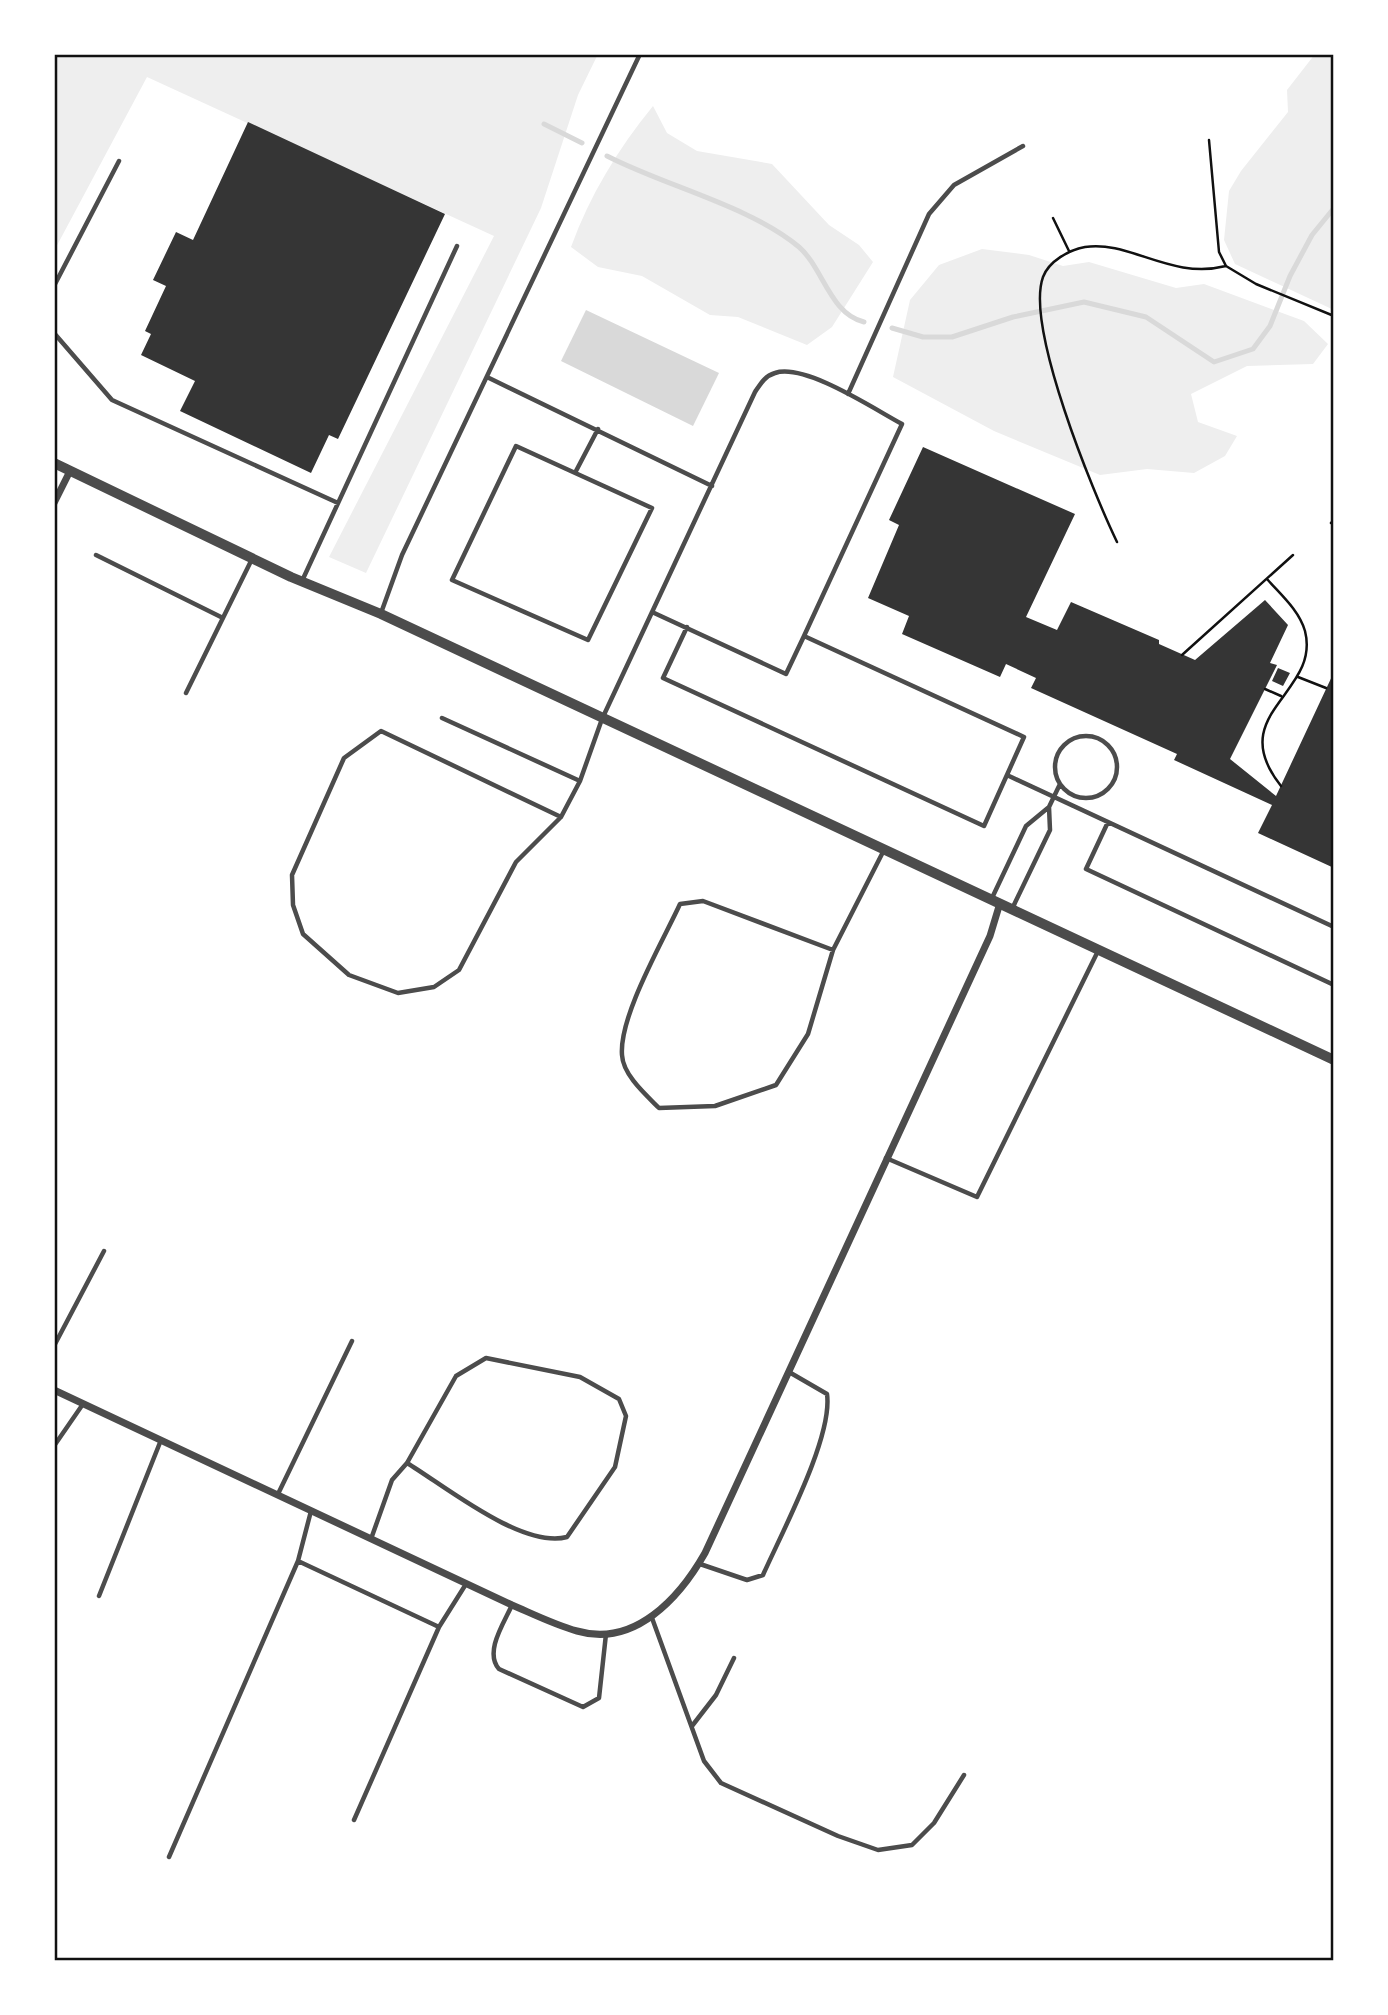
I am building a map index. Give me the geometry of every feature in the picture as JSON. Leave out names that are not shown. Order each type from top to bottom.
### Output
[{"type":"street","points":[[54,463],[301,582],[381,614],[1334,1060]]},
{"type":"street","points":[[54,503],[70,471]]},
{"type":"street","points":[[54,1390],[466,1584],[579,1632],[606,1634],[652,1618],[688,1583],[699,1564],[990,936],[996,901]]},
{"type":"lane","points":[[381,614],[402,555],[640,54]]},
{"type":"lane","points":[[848,394],[929,214],[954,185],[1023,146]]},
{"type":"lane","points":[[54,286],[119,161]]},
{"type":"lane","points":[[301,582],[457,246]]},
{"type":"lane","points":[[54,332],[112,400],[338,503]]},
{"type":"lane","points":[[561,817],[382,731],[344,758],[292,875],[293,905],[303,934],[349,975],[398,993],[433,986],[459,970],[516,862],[561,817],[580,781],[602,719],[755,391],[766,377],[778,372],[800,373],[848,394],[902,424],[786,674],[652,612]]},
{"type":"lane","points":[[488,378],[712,486]]},
{"type":"lane","points":[[576,471],[598,429]]},
{"type":"lane","points":[[516,446],[576,471],[652,508],[588,640],[452,580],[516,446]]},
{"type":"lane","points":[[96,555],[223,618]]},
{"type":"lane","points":[[186,693],[252,558]]},
{"type":"lane","points":[[687,627],[663,678],[984,826],[1009,776],[1024,737],[804,636]]},
{"type":"lane","points":[[442,718],[580,781]]},
{"type":"lane","points":[[996,901],[1026,825],[1049,807],[1054,797],[1059,784],[1055,765],[1062,747],[1079,736],[1098,738],[1114,753],[1117,774],[1105,792],[1096,797],[1073,796],[1059,784]]},
{"type":"lane","points":[[1009,776],[1334,928]]},
{"type":"lane","points":[[1012,910],[1050,830],[1049,807]]},
{"type":"lane","points":[[1108,822],[1086,869],[1334,985]]},
{"type":"lane","points":[[833,950],[703,901],[680,904],[627,1019],[621,1057],[637,1085],[659,1108],[715,1105],[776,1085],[808,1034],[833,950],[884,850]]},
{"type":"lane","points":[[886,1158],[977,1197],[1098,950]]},
{"type":"lane","points":[[54,1346],[104,1251]]},
{"type":"lane","points":[[278,1495],[352,1340]]},
{"type":"lane","points":[[371,1539],[392,1480],[407,1462],[456,1376],[486,1358],[580,1377],[619,1399],[626,1416],[615,1467],[567,1537],[555,1540],[512,1528],[407,1462]]},
{"type":"lane","points":[[699,1564],[747,1580],[763,1575],[822,1435],[828,1405],[827,1394],[789,1371]]},
{"type":"lane","points":[[54,1446],[83,1403]]},
{"type":"lane","points":[[99,1596],[161,1439]]},
{"type":"lane","points":[[169,1857],[298,1561],[311,1510]]},
{"type":"lane","points":[[298,1561],[439,1627]]},
{"type":"lane","points":[[354,1820],[439,1627],[466,1584]]},
{"type":"lane","points":[[512,1605],[492,1652],[494,1664],[499,1669],[583,1707],[599,1698],[606,1634]]},
{"type":"lane","points":[[652,1618],[704,1761],[721,1783],[838,1836],[878,1850],[912,1845],[934,1823],[964,1775]]},
{"type":"lane","points":[[692,1727],[716,1695],[734,1658]]},
{"type":"path","points":[[1209,140],[1219,252],[1226,266],[1256,284],[1334,316]]},
{"type":"path","points":[[1053,218],[1069,251]]},
{"type":"path","points":[[1117,542],[1051,371],[1041,307],[1044,275],[1069,251],[1099,246],[1186,270],[1206,271],[1226,266]]},
{"type":"path","points":[[1182,655],[1293,555]]},
{"type":"path","points":[[1267,579],[1300,618],[1305,631],[1307,650],[1298,677],[1268,716],[1263,742],[1265,765],[1281,786]]},
{"type":"path","points":[[1298,677],[1326,688]]},
{"type":"path","points":[[1265,689],[1282,696]]},
{"type":"shaded area","points":[[54,54],[598,54],[578,95],[541,208],[366,573],[329,557],[494,236],[147,77],[54,251]]},
{"type":"shaded area","points":[[1315,54],[1334,54],[1334,310],[1235,264],[1224,240],[1229,191],[1241,171],[1288,112],[1287,90]]},
{"type":"shaded area","points":[[653,106],[667,133],[697,151],[772,164],[829,225],[859,245],[873,262],[832,327],[807,345],[738,317],[710,315],[642,276],[598,267],[571,247],[606,173]]},
{"type":"shaded area","points":[[982,249],[1029,255],[1063,266],[1089,262],[1176,288],[1204,284],[1304,321],[1328,344],[1313,364],[1247,366],[1191,394],[1198,422],[1237,436],[1225,456],[1194,473],[1147,469],[1100,475],[994,431],[893,377],[910,300],[939,265]]},
{"type":"shaded area","points":[[586,310],[719,373],[693,426],[561,361]]},
{"type":"building","points":[[248,122],[445,214],[338,439],[329,435],[311,473],[180,411],[195,381],[141,355],[151,334],[145,331],[166,286],[153,280],[176,232],[193,240]]},
{"type":"building","points":[[923,447],[1075,514],[1026,617],[1057,630],[1071,602],[1159,640],[1159,644],[1195,660],[1265,600],[1288,625],[1270,663],[1277,665],[1230,759],[1276,796],[1334,672],[1334,868],[1258,833],[1272,805],[1174,760],[1177,754],[1031,688],[1036,678],[1006,664],[1000,677],[902,634],[909,616],[868,598],[899,525],[889,520]]},
{"type":"building","points":[[1278,668],[1290,673],[1283,686],[1272,681]]},
{"type":"waterway","points":[[544,124],[582,143]]},
{"type":"waterway","points":[[607,156],[732,208],[779,233],[807,256],[843,310],[864,322]]},
{"type":"waterway","points":[[892,328],[923,337],[952,337],[1013,317],[1084,302],[1146,317],[1214,362],[1253,349],[1270,326],[1290,276],[1312,235],[1334,208]]}]
